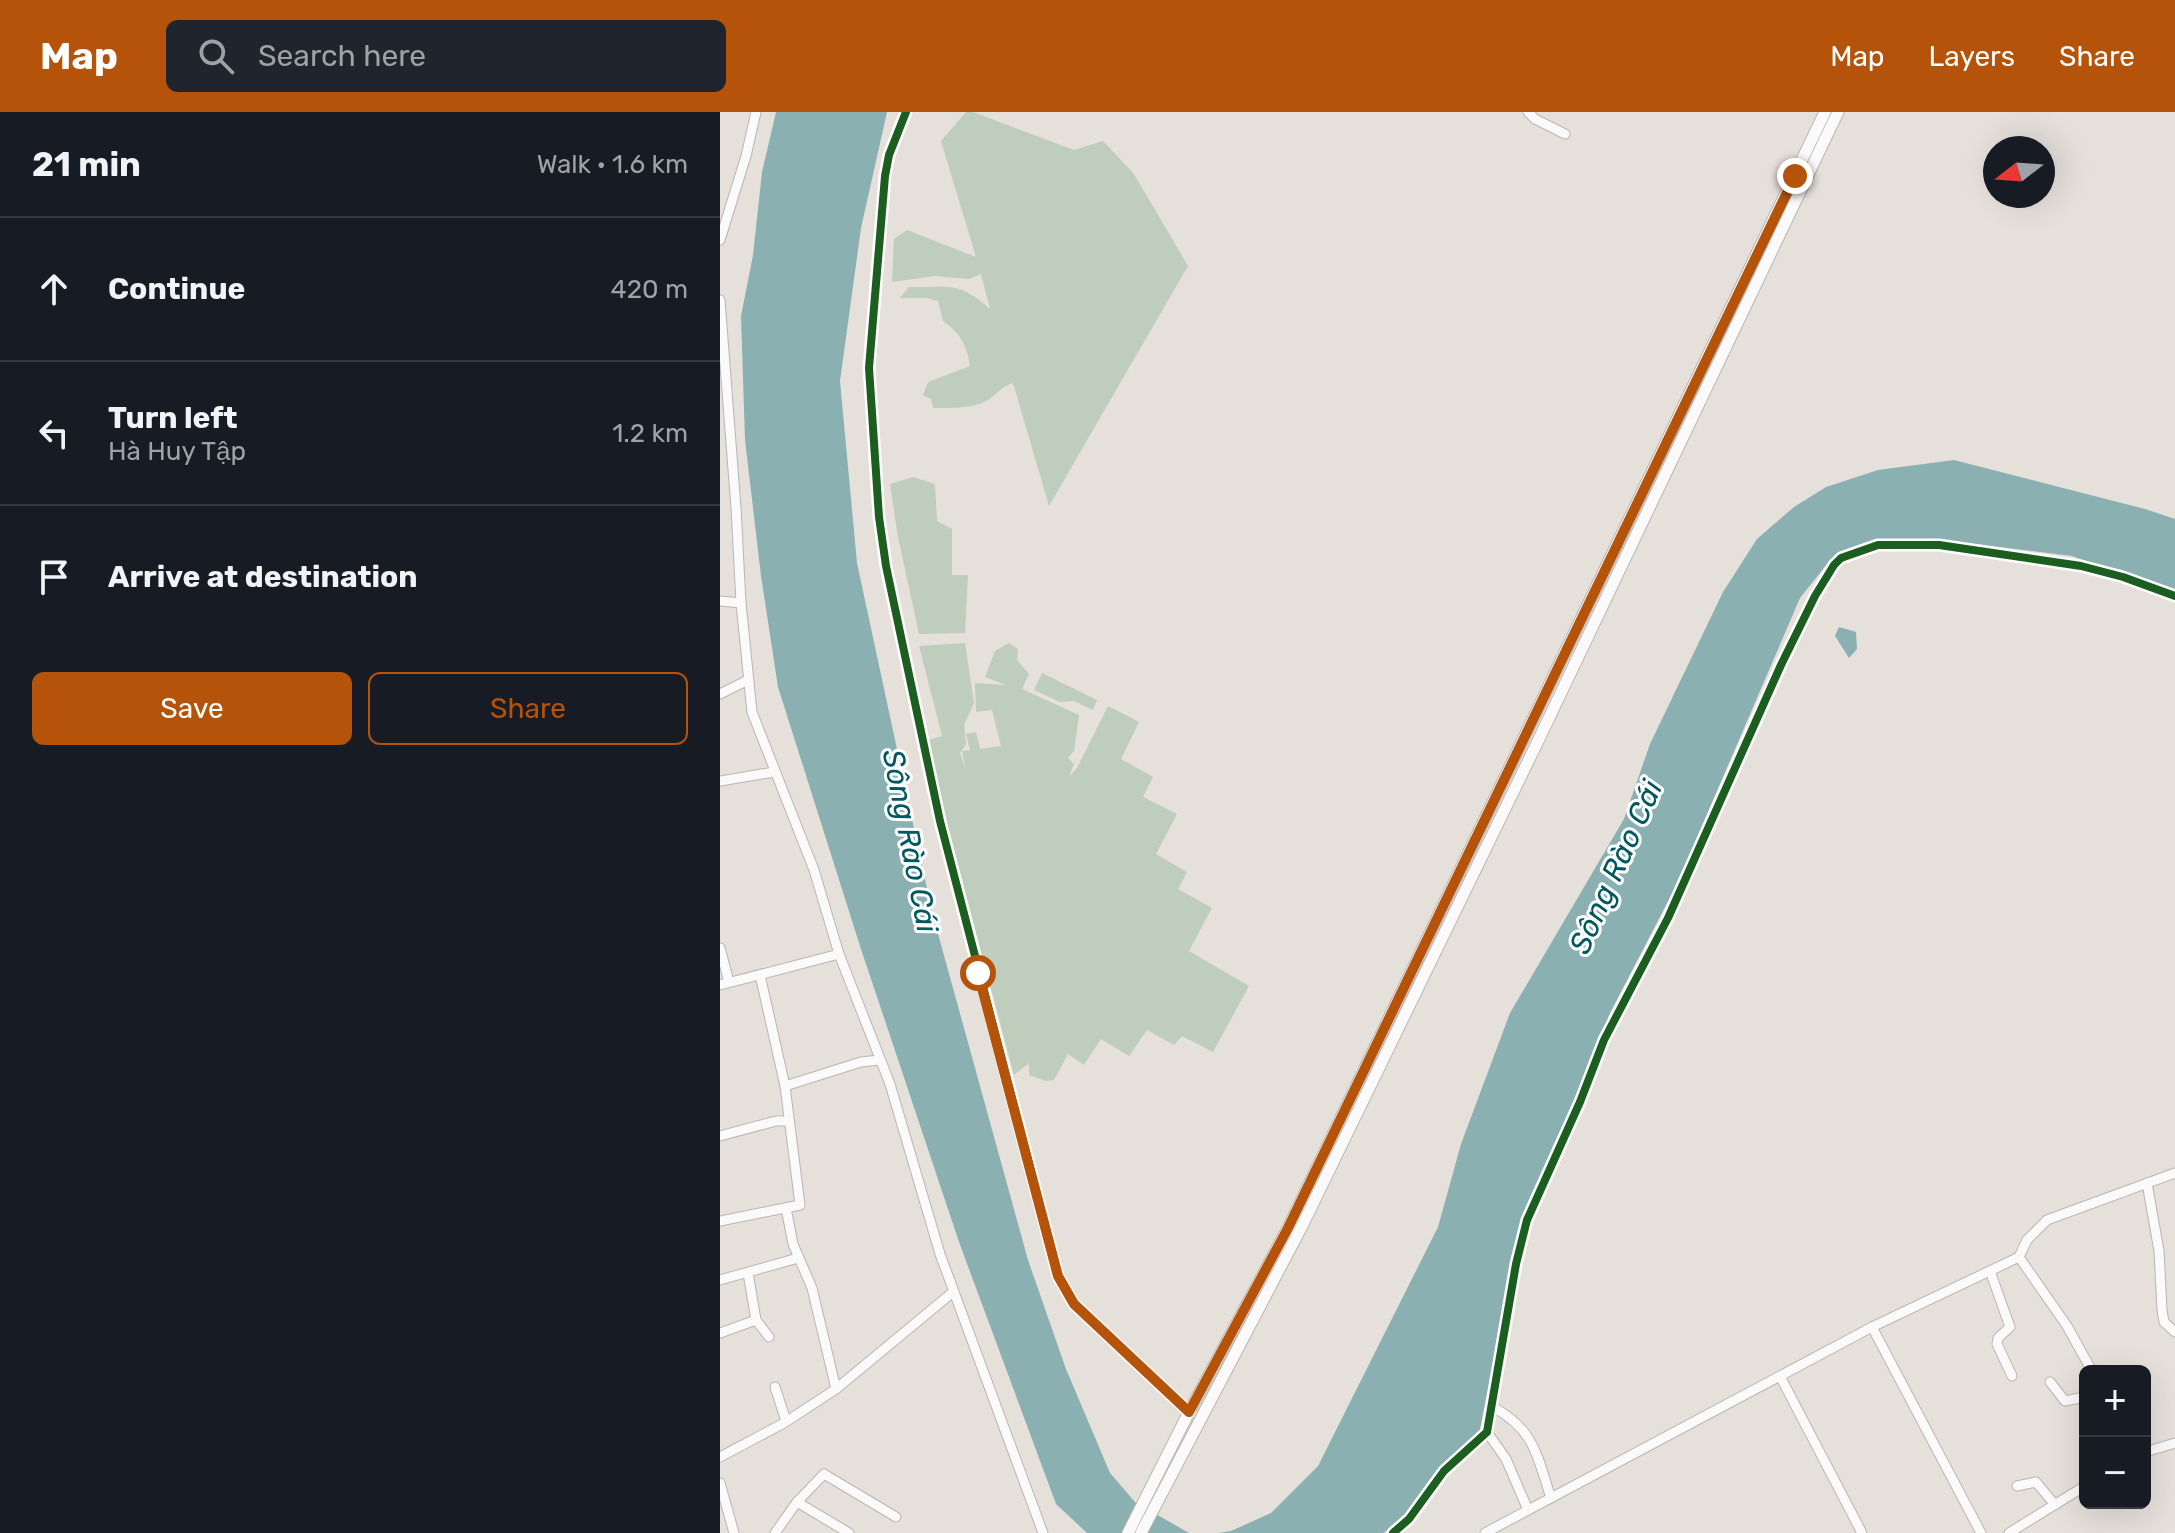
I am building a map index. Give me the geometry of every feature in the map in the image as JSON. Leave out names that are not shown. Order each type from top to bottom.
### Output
[{"type":"main road","points":[[1141,1533],[1189,1412],[1288,1228],[1825,112]]},
{"type":"main road","points":[[1128,1533],[1154,1494],[1302,1226],[1838,112]]},
{"type":"street","points":[[720,240],[756,112]]},
{"type":"street","points":[[906,112],[889,155],[885,176],[869,368],[879,517],[911,688],[968,933],[1058,1276],[1074,1304],[1189,1412]]},
{"type":"street","points":[[1528,112],[1535,119],[1565,134]]},
{"type":"street","points":[[720,300],[741,603],[755,725],[814,870],[839,954],[890,1084],[915,1177],[953,1292],[1043,1533]]},
{"type":"street","points":[[1393,1533],[1409,1519],[1444,1471],[1487,1432],[1516,1264],[1527,1220],[1604,1040],[1668,918],[1781,665],[1834,565],[1841,558],[1878,545],[1939,545],[2081,566],[2175,596]]},
{"type":"street","points":[[720,601],[741,603]]},
{"type":"street","points":[[720,694],[748,680]]},
{"type":"street","points":[[720,781],[774,772]]},
{"type":"street","points":[[720,948],[724,984],[839,954]]},
{"type":"street","points":[[720,1221],[800,1205],[785,1086],[760,975]]},
{"type":"street","points":[[785,1086],[861,1062],[880,1060]]},
{"type":"street","points":[[720,1136],[776,1121],[789,1121]]},
{"type":"street","points":[[1485,1533],[1872,1327],[2019,1257],[2027,1240],[2047,1220],[2175,1173]]},
{"type":"street","points":[[2147,1183],[2159,1251],[2164,1322],[2175,1332]]},
{"type":"street","points":[[786,1208],[793,1244],[812,1288],[836,1389]]},
{"type":"street","points":[[2019,1257],[2067,1326],[2089,1365]]},
{"type":"street","points":[[720,1280],[798,1258]]},
{"type":"street","points":[[1990,1271],[2010,1327],[1998,1338],[1997,1344],[2012,1376]]},
{"type":"street","points":[[748,1273],[756,1320],[769,1337]]},
{"type":"street","points":[[720,1457],[836,1389],[953,1292]]},
{"type":"street","points":[[720,1333],[756,1320]]},
{"type":"street","points":[[1872,1327],[1981,1533]]},
{"type":"street","points":[[1780,1376],[1862,1533]]},
{"type":"street","points":[[2050,1382],[2065,1401],[2079,1398]]},
{"type":"street","points":[[775,1387],[786,1421]]},
{"type":"street","points":[[1493,1407],[1515,1420],[1526,1433],[1551,1498]]},
{"type":"street","points":[[1487,1432],[1506,1459],[1528,1510]]},
{"type":"street","points":[[2151,1450],[2175,1443]]},
{"type":"street","points":[[775,1533],[797,1502],[824,1474],[896,1517]]},
{"type":"street","points":[[2017,1486],[2036,1482],[2055,1505]]},
{"type":"street","points":[[720,1483],[734,1533]]},
{"type":"street","points":[[2009,1533],[2079,1490]]},
{"type":"street","points":[[797,1502],[849,1533]]},
{"type":"green space","points":[[966,112],[1074,150],[1103,141],[1134,174],[1188,266],[1049,506],[1013,383],[986,401],[967,407],[933,408],[931,399],[923,395],[928,382],[970,366],[969,359],[962,340],[943,321],[938,301],[900,298],[909,287],[953,288],[970,293],[990,309],[981,274],[969,279],[935,276],[892,282],[894,239],[907,230],[976,257],[941,141]]},
{"type":"green space","points":[[913,477],[935,484],[937,521],[952,529],[952,575],[968,575],[965,633],[919,634],[890,484]]},
{"type":"green space","points":[[965,643],[974,703],[964,725],[966,744],[960,753],[965,768],[962,751],[970,750],[966,734],[976,732],[980,749],[1001,746],[992,710],[976,712],[975,683],[1006,685],[985,677],[995,651],[1009,643],[1018,649],[1017,660],[1029,674],[1022,689],[1079,715],[1074,751],[1068,758],[1074,764],[1069,777],[1077,768],[1108,706],[1139,722],[1121,759],[1153,777],[1143,797],[1177,814],[1156,854],[1187,872],[1178,889],[1212,908],[1189,951],[1249,986],[1213,1052],[1182,1036],[1174,1045],[1147,1030],[1129,1056],[1101,1039],[1084,1065],[1068,1054],[1054,1080],[1046,1081],[1029,1075],[1029,1063],[1014,1075],[925,741],[942,736],[919,646]]},
{"type":"green space","points":[[1042,673],[1097,700],[1093,710],[1074,701],[1060,702],[1034,690]]},
{"type":"water","name":"Sông Rào Cái","points":[[776,112],[887,112],[861,228],[840,381],[857,563],[932,912],[1028,1260],[1066,1369],[1110,1473],[1135,1502],[1189,1533],[1087,1533],[1056,1504],[959,1242],[778,687],[745,440],[741,316],[753,255],[762,172]]},
{"type":"water","name":"Sông Rào Cái","points":[[1954,460],[2175,519],[2175,594],[2072,556],[1941,540],[1879,540],[1831,559],[1800,598],[1677,884],[1610,1013],[1563,1134],[1523,1214],[1479,1434],[1443,1469],[1401,1522],[1383,1533],[1218,1533],[1231,1531],[1271,1513],[1318,1466],[1438,1227],[1461,1144],[1510,1013],[1624,819],[1650,744],[1723,592],[1757,539],[1794,507],[1826,487],[1878,470]]},
{"type":"water","points":[[1839,627],[1856,632],[1857,649],[1849,658],[1835,636]]},
{"type":"cycle path","points":[[906,112],[889,155],[885,176],[869,368],[879,517],[886,566],[940,821],[1058,1276],[1074,1304],[1189,1412]]},
{"type":"cycle path","points":[[1393,1533],[1409,1519],[1444,1471],[1487,1432],[1516,1264],[1527,1220],[1604,1040],[1668,918],[1781,665],[1834,565],[1841,558],[1878,545],[1939,545],[2081,566],[2175,596]]},
{"type":"route","points":[[978,973],[1058,1276],[1074,1304],[1189,1412],[1288,1228],[1795,176]]}]
